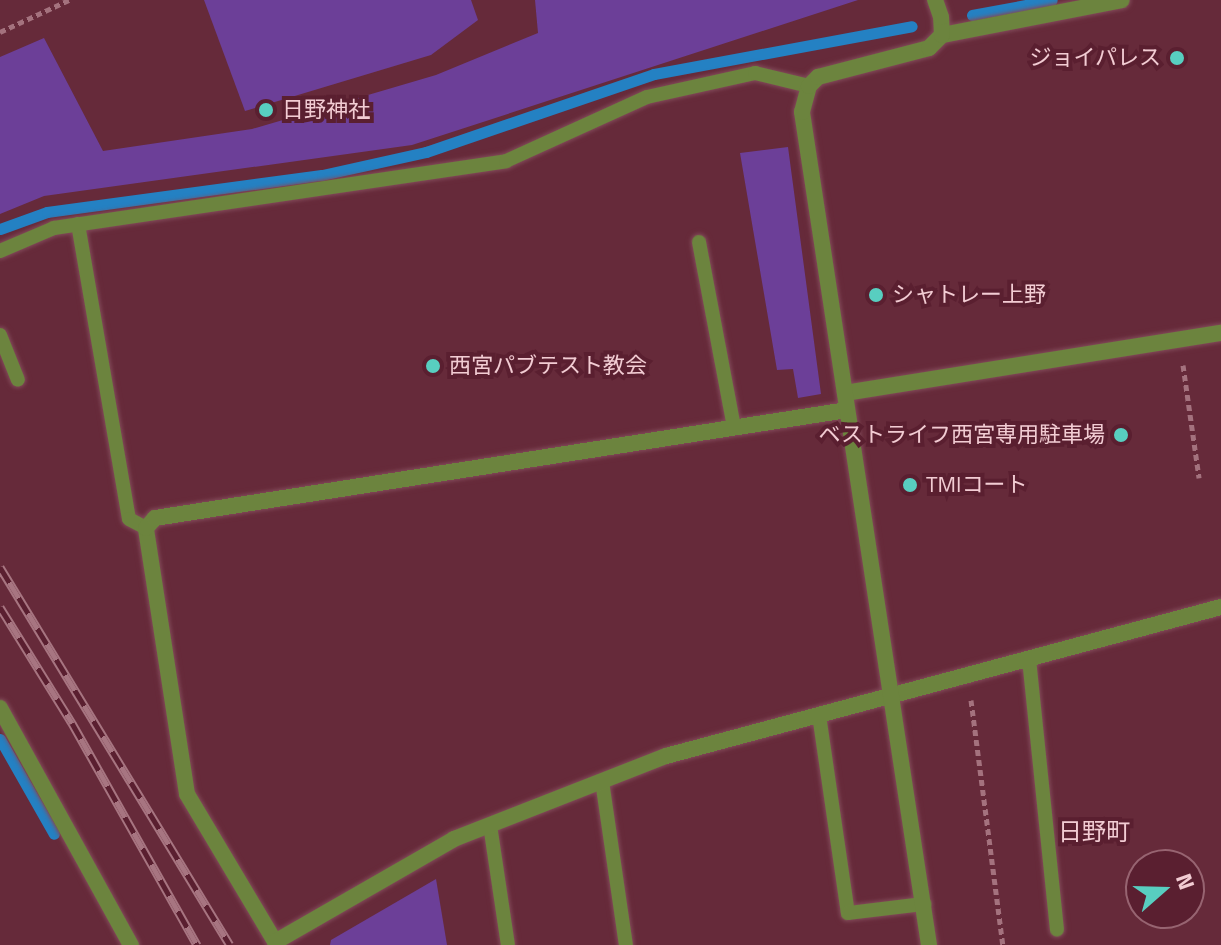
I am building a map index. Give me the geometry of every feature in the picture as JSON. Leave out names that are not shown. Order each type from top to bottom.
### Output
[{"type":"street","points":[[935,0],[942,35]]},
{"type":"street","points":[[929,945],[802,112],[809,86],[830,73],[929,48],[942,35],[1122,0]]},
{"type":"street","points":[[1221,333],[846,402],[734,427],[155,518],[146,528],[187,794],[276,944],[454,839],[666,756],[1221,607]]},
{"type":"street","points":[[0,708],[131,945]]},
{"type":"lane","points":[[0,251],[54,228],[506,161],[647,97],[755,73],[809,86]]},
{"type":"lane","points":[[78,224],[129,519],[146,528]]},
{"type":"lane","points":[[699,242],[734,427]]},
{"type":"lane","points":[[0,335],[18,380]]},
{"type":"lane","points":[[1029,659],[1057,930]]},
{"type":"lane","points":[[819,715],[848,913],[924,904]]},
{"type":"lane","points":[[602,781],[626,945]]},
{"type":"lane","points":[[490,825],[508,945]]},
{"type":"path","points":[[0,32],[69,0]]},
{"type":"path","points":[[1179,340],[1199,478]]},
{"type":"path","points":[[968,675],[1003,945]]},
{"type":"shaded area","points":[[204,0],[471,0],[478,20],[431,55],[245,111]]},
{"type":"shaded area","points":[[535,0],[858,0],[412,145],[44,196],[0,214],[0,57],[44,38],[103,151],[252,129],[436,75],[538,33]]},
{"type":"shaded area","points":[[788,147],[821,394],[798,398],[793,369],[777,370],[740,153]]},
{"type":"shaded area","points":[[436,879],[447,945],[330,945],[331,940]]},
{"type":"waterway","points":[[972,15],[1052,0]]},
{"type":"waterway","points":[[0,229],[47,212],[322,175],[426,152],[654,74],[912,26]]},
{"type":"waterway","points":[[0,739],[54,834]]},
{"type":"railway","points":[[0,567],[230,945]]},
{"type":"railway","points":[[0,607],[72,723],[197,945]]},
{"type":"place","name":"ジョイパレス","points":[[1177,58]]},
{"type":"place","name":"日野神社","points":[[266,110]]},
{"type":"place","name":"シャトレー上野","points":[[876,295]]},
{"type":"place","name":"西宮パブテスト教会","points":[[433,366]]},
{"type":"place","name":"ベストライフ西宮専用駐車場","points":[[1121,435]]},
{"type":"place","name":"TMIコート","points":[[910,485]]},
{"type":"district","name":"日野町","points":[[1094,832]]}]
